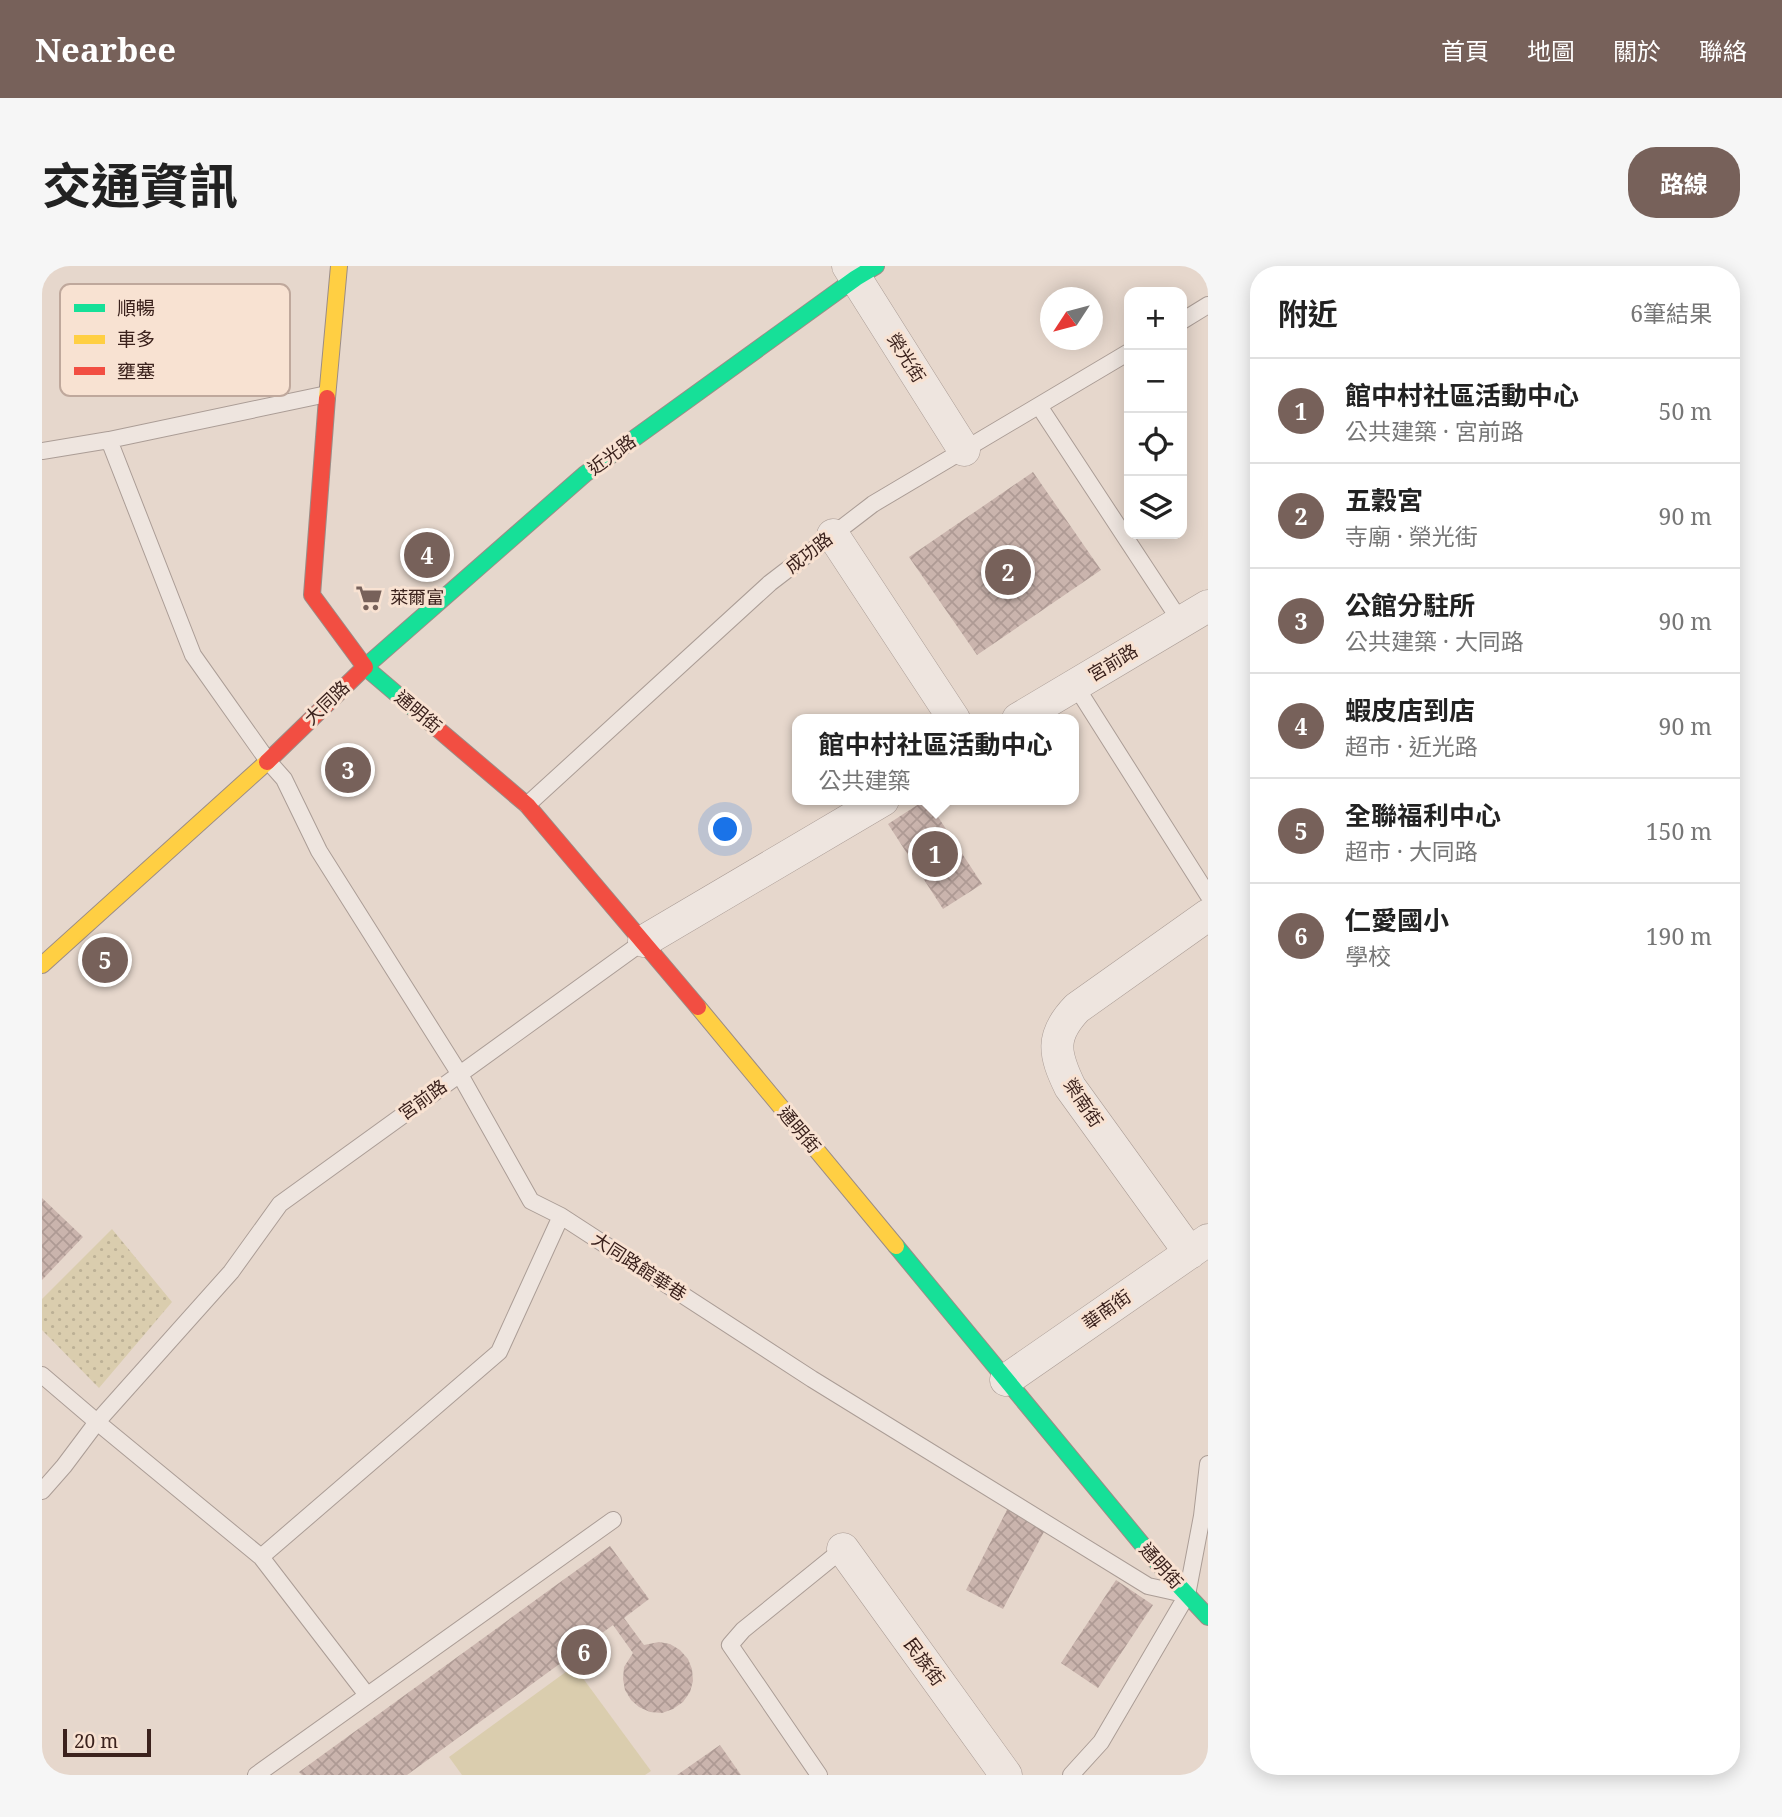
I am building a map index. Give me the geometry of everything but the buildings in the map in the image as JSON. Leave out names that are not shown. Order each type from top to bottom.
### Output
[{"type":"street","name":"大同路","points":[[42,965],[268,761],[365,667],[312,594],[340,266]]},
{"type":"street","name":"榮光街","points":[[860,270],[964,450]]},
{"type":"street","name":"近光路","points":[[365,667],[585,474],[860,270]]},
{"type":"street","points":[[833,535],[951,714]]},
{"type":"street","name":"宮前路","points":[[1026,714],[1208,606]]},
{"type":"street","name":"通明街","points":[[365,667],[527,805],[644,942],[1154,1560],[1208,1618]]},
{"type":"street","name":"宮前路","points":[[644,942],[875,805]]},
{"type":"street","name":"榮南街","points":[[1199,1247],[1070,1087],[1061,1069],[1058,1035],[1065,1020],[1077,1008],[1208,915]]},
{"type":"street","name":"華南街","points":[[1006,1380],[1199,1247]]},
{"type":"street","name":"民族街","points":[[843,1549],[1006,1775]]},
{"type":"lane","points":[[1187,318],[1208,305]]},
{"type":"lane","name":"成功路","points":[[527,805],[770,583],[873,504],[1124,355]]},
{"type":"lane","points":[[42,451],[109,440],[327,394]]},
{"type":"lane","points":[[1039,406],[1181,622]]},
{"type":"lane","name":"大同路館華巷","points":[[109,440],[193,655],[268,761],[284,779],[319,851],[459,1073],[531,1201],[561,1216],[812,1379],[1148,1586],[1187,1595]]},
{"type":"lane","points":[[1075,685],[1208,895]]},
{"type":"lane","name":"宮前路","points":[[42,1491],[97,1422],[231,1272],[280,1204],[644,942]]},
{"type":"lane","points":[[261,1557],[499,1352],[561,1216]]},
{"type":"lane","points":[[42,1375],[261,1557],[368,1696]]},
{"type":"lane","points":[[1071,1775],[1101,1742],[1187,1595],[1202,1516],[1208,1464]]},
{"type":"lane","points":[[256,1775],[613,1520]]},
{"type":"lane","points":[[819,1775],[730,1645],[743,1630],[843,1549]]},
{"type":"shaded area","points":[[112,1229],[172,1302],[99,1388],[42,1330],[42,1299]]},
{"type":"shaded area","points":[[574,1666],[651,1771],[645,1775],[462,1775],[449,1757]]},
{"type":"traffic: fast","points":[[426,719],[365,667],[585,474],[876,266]]},
{"type":"traffic: fast","points":[[896,1246],[1155,1560],[1208,1617]]},
{"type":"traffic: slow","points":[[327,398],[339,266]]},
{"type":"traffic: slow","points":[[42,965],[267,762]]},
{"type":"traffic: slow","points":[[698,1007],[896,1246]]},
{"type":"traffic: jam","points":[[267,762],[365,667],[312,595],[327,398]]},
{"type":"traffic: jam","points":[[426,719],[527,805],[698,1007]]},
{"type":"place","name":"蝦皮店到店","points":[[427,555]]},
{"type":"place","name":"五穀宮","points":[[1008,572]]},
{"type":"place","name":"萊爾富","points":[[369,598]]},
{"type":"place","name":"公館分駐所","points":[[348,770]]},
{"type":"place","name":"館中村社區活動中心","points":[[935,854]]},
{"type":"place","name":"全聯福利中心","points":[[105,960]]},
{"type":"place","name":"仁愛國小","points":[[584,1652]]}]
